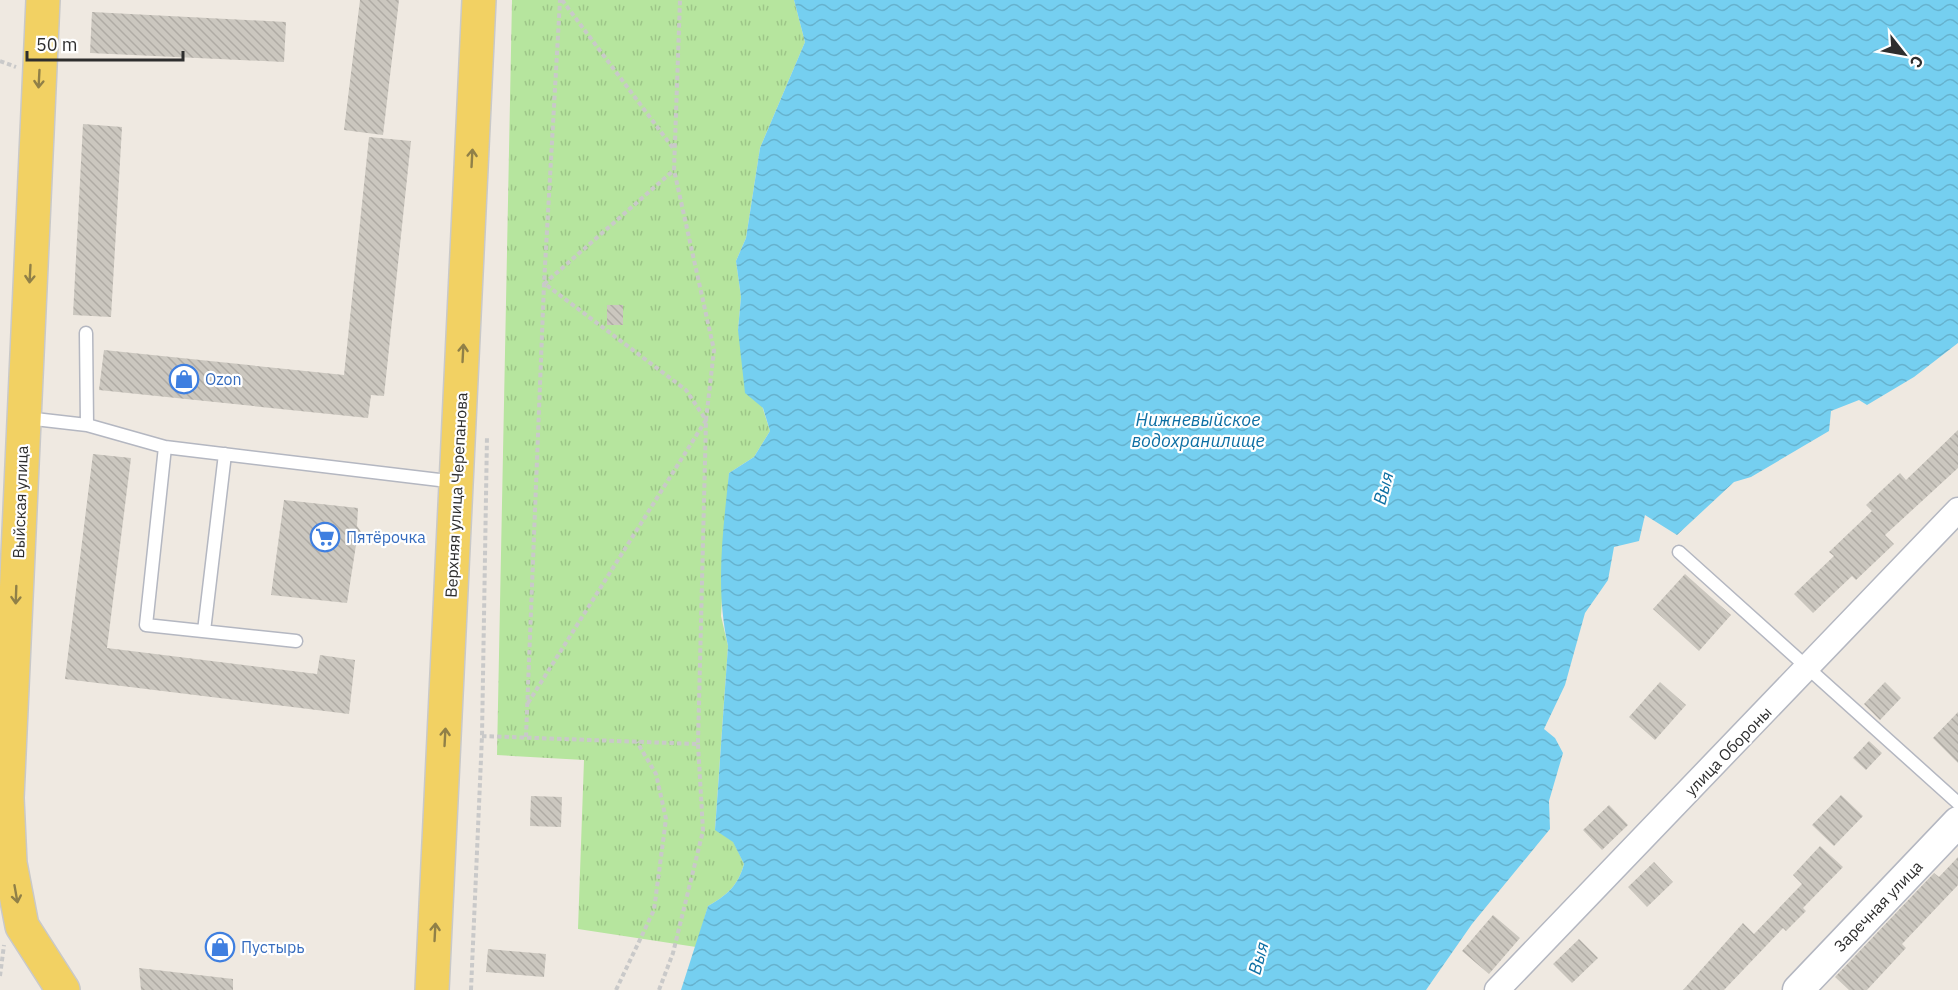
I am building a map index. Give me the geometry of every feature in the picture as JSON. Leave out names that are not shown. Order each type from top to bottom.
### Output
[{"type":"main road","name":"Выйская улица","points":[[42,0],[7,798],[10,863],[22,926],[63,990]]},
{"type":"main road","name":"Верхняя улица Черепанова","points":[[432,990],[479,0]]},
{"type":"street","name":"улица Обороны","points":[[1497,990],[1958,510]]},
{"type":"street","name":"Заречная улица","points":[[1798,990],[1958,822]]},
{"type":"lane","points":[[86,333],[87,425]]},
{"type":"lane","points":[[24,418],[87,425],[165,447],[457,482]]},
{"type":"lane","points":[[165,447],[146,625],[296,641]]},
{"type":"lane","points":[[204,630],[225,454]]},
{"type":"lane","points":[[1679,552],[1958,803]]},
{"type":"path","points":[[561,0],[673,148]]},
{"type":"path","points":[[526,737],[544,284],[561,0]]},
{"type":"path","points":[[659,990],[674,953],[703,831],[698,744],[706,420],[714,350],[674,170],[680,0]]},
{"type":"path","points":[[544,284],[674,170]]},
{"type":"path","points":[[544,284],[686,390],[706,420]]},
{"type":"path","points":[[527,704],[706,420]]},
{"type":"path","points":[[471,990],[482,736],[487,431]]},
{"type":"path","points":[[482,736],[698,744]]},
{"type":"path","points":[[616,990],[654,910],[666,819],[656,774],[637,741]]},
{"type":"green space","points":[[512,0],[794,0],[805,42],[760,148],[746,238],[736,261],[741,297],[738,330],[770,431],[754,457],[729,473],[721,616],[728,646],[715,829],[733,841],[744,864],[739,878],[731,889],[708,906],[696,947],[578,929],[584,760],[497,755]]},
{"type":"water","name":"Нижневыйское водохранилище","points":[[794,0],[1958,0],[1958,343],[1914,377],[1867,405],[1859,400],[1831,411],[1829,431],[1751,477],[1734,482],[1677,535],[1645,515],[1639,541],[1614,547],[1608,580],[1585,613],[1565,685],[1544,729],[1555,738],[1563,753],[1549,801],[1550,829],[1472,924],[1426,990],[681,990],[708,906],[731,889],[739,878],[744,864],[733,842],[715,830],[728,646],[721,581],[723,538],[729,473],[754,457],[770,431],[763,408],[745,393],[738,330],[741,297],[736,261],[746,238],[760,148],[805,42]]},
{"type":"building","points":[[360,0],[399,0],[383,135],[344,130]]},
{"type":"building","points":[[92,12],[286,22],[284,62],[90,53]]},
{"type":"building","points":[[83,124],[122,127],[111,317],[73,315]]},
{"type":"building","points":[[369,137],[411,141],[384,396],[371,395],[368,418],[99,390],[104,350],[344,375]]},
{"type":"building","points":[[607,305],[623,305],[623,325],[607,325]]},
{"type":"building","points":[[1958,430],[1958,468],[1885,535],[1894,544],[1856,580],[1852,576],[1813,613],[1794,594],[1834,556],[1829,552],[1872,511],[1866,505],[1900,473],[1906,480]]},
{"type":"building","points":[[93,454],[131,458],[107,648],[317,674],[320,655],[355,660],[349,714],[65,679]]},
{"type":"building","points":[[284,500],[358,508],[357,526],[364,536],[356,545],[347,603],[271,595]]},
{"type":"building","points":[[1685,574],[1731,615],[1699,651],[1653,609]]},
{"type":"building","points":[[1660,682],[1686,705],[1655,740],[1629,717]]},
{"type":"building","points":[[1885,682],[1901,698],[1880,720],[1864,704]]},
{"type":"building","points":[[1958,712],[1958,763],[1933,738]]},
{"type":"building","points":[[1869,741],[1882,753],[1866,770],[1853,758]]},
{"type":"building","points":[[1841,795],[1863,816],[1834,846],[1812,825]]},
{"type":"building","points":[[531,796],[562,797],[561,827],[530,826]]},
{"type":"building","points":[[1609,805],[1628,825],[1602,850],[1583,830]]},
{"type":"building","points":[[1820,846],[1843,867],[1803,908],[1806,911],[1786,931],[1783,928],[1724,990],[1683,990],[1743,923],[1754,934],[1802,884],[1793,875]]},
{"type":"building","points":[[1958,857],[1958,885],[1902,944],[1906,948],[1867,990],[1849,990],[1835,977],[1934,873],[1939,877]]},
{"type":"building","points":[[1654,862],[1673,882],[1647,907],[1628,887]]},
{"type":"building","points":[[1493,915],[1520,938],[1489,974],[1462,951]]},
{"type":"building","points":[[1579,939],[1598,958],[1572,983],[1553,964]]},
{"type":"building","points":[[488,949],[546,954],[544,977],[486,972]]},
{"type":"building","points":[[139,968],[233,979],[233,990],[141,990]]},
{"type":"place","name":"Ozon","points":[[184,379]]},
{"type":"place","name":"Пятёрочка","points":[[325,537]]},
{"type":"place","name":"Пустырь","points":[[220,947]]},
{"type":"water label","name":"Выя","points":[[1383,488]]},
{"type":"water label","name":"Выя","points":[[1258,958]]}]
